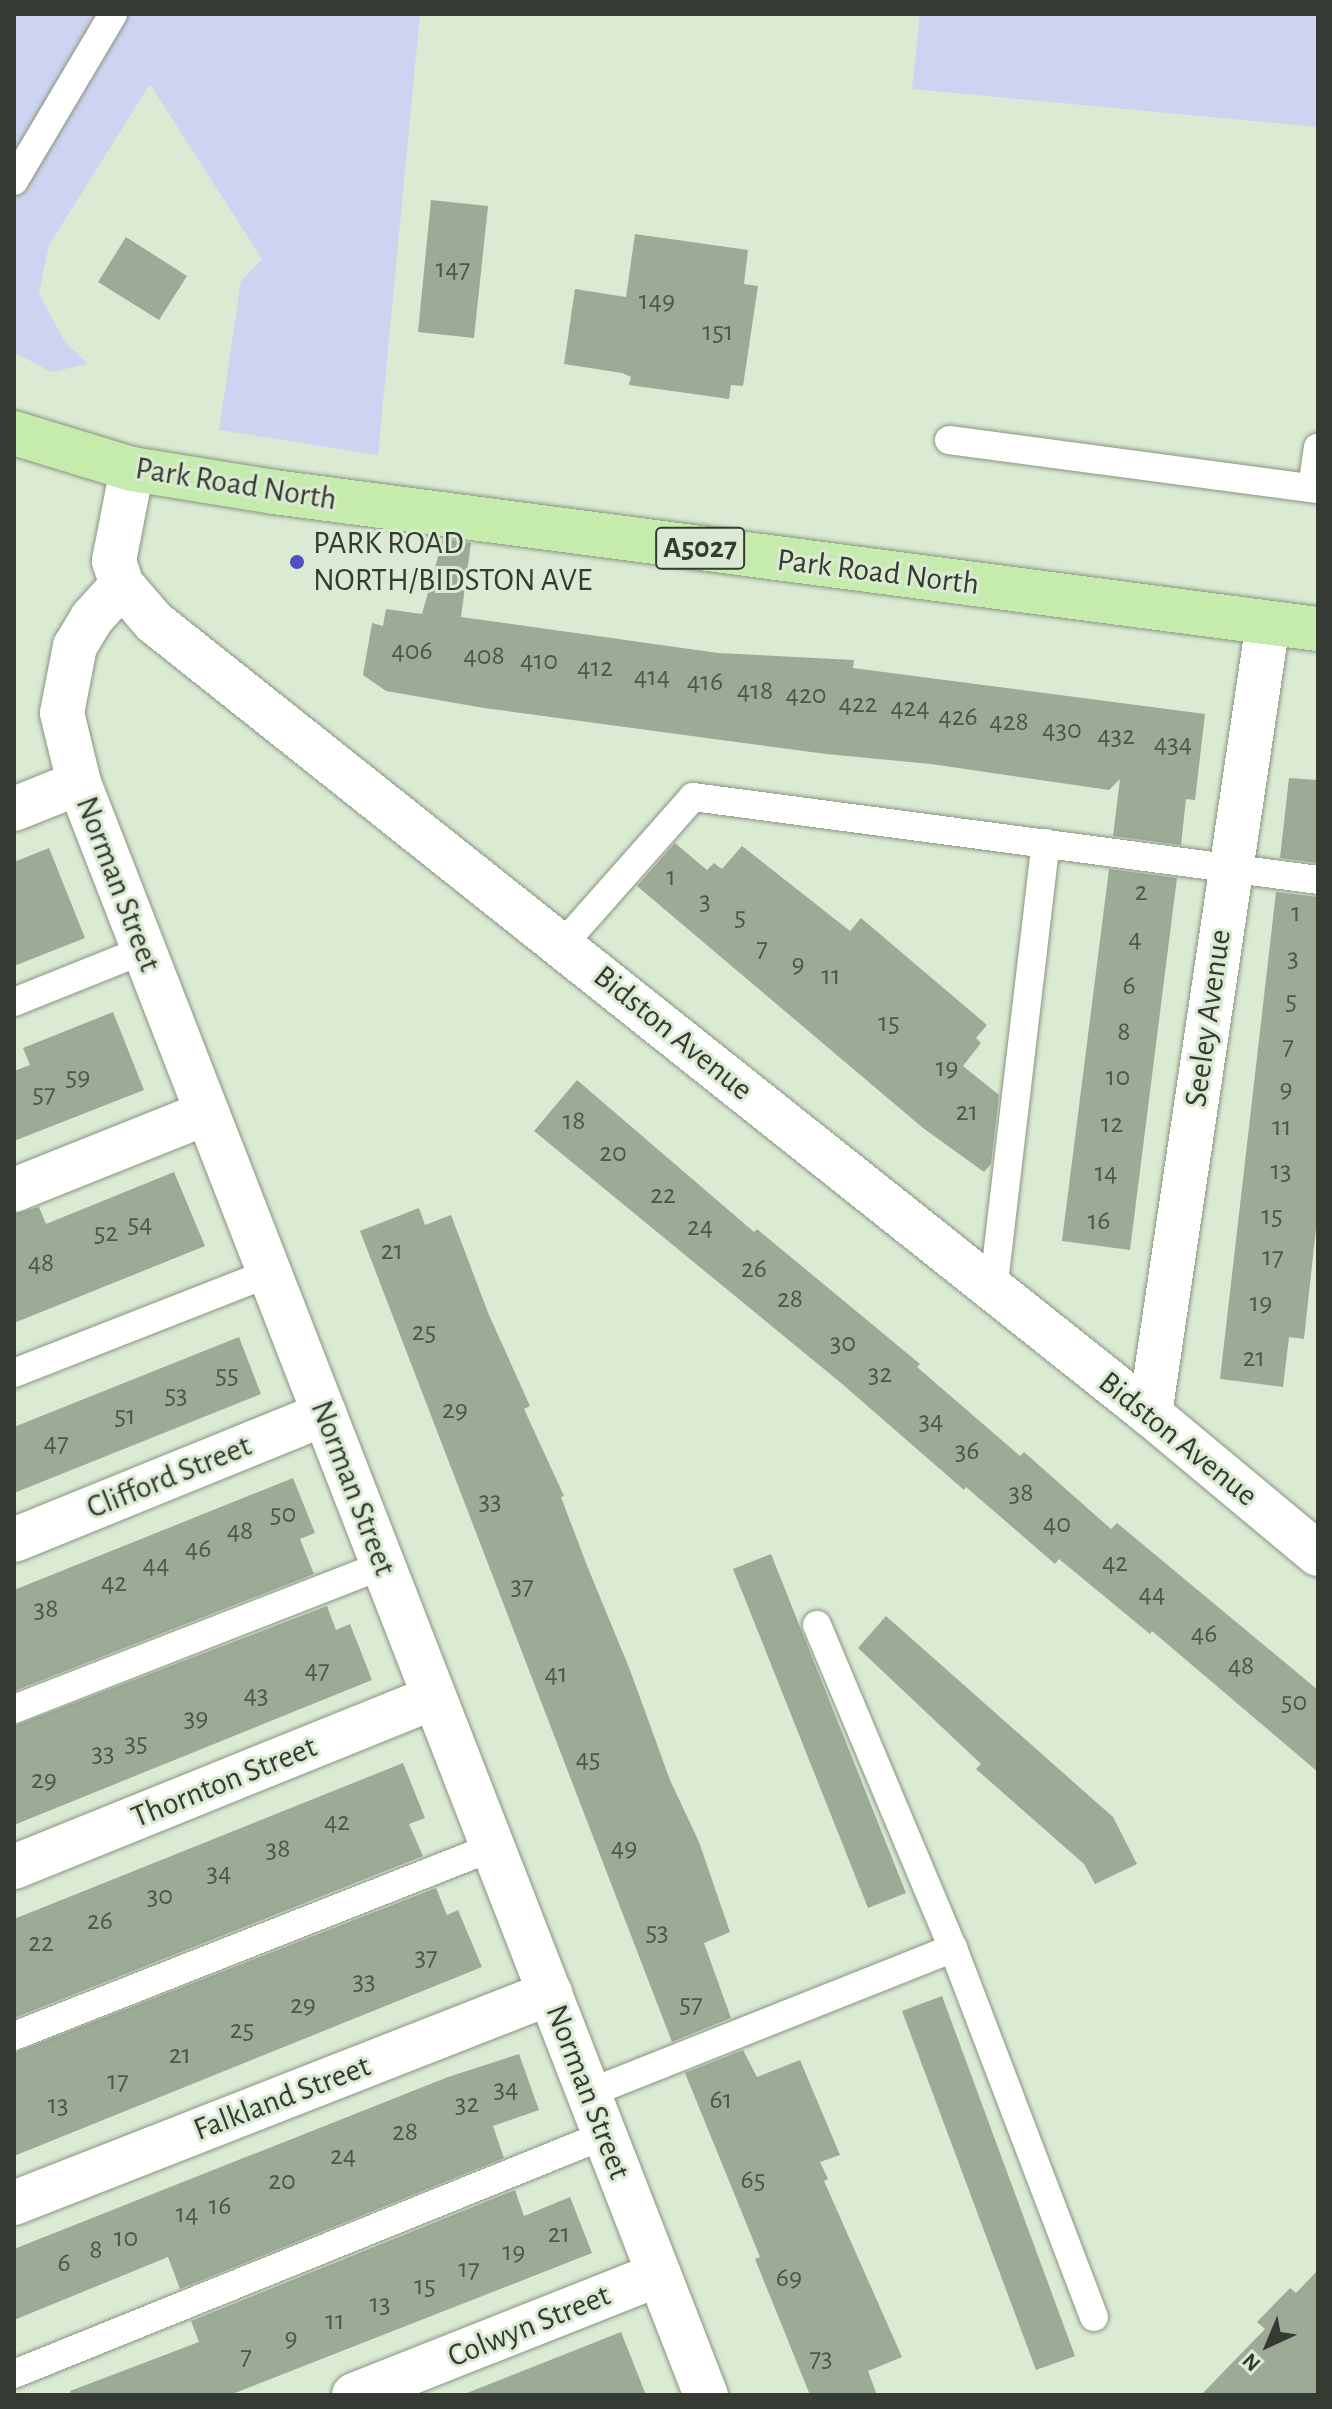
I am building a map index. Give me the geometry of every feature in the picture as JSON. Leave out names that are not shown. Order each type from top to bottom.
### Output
[{"type":"main road","name":"Park Road North","points":[[14,433],[132,469],[290,494],[1318,629]]},
{"type":"street","points":[[122,585],[114,561],[132,469]]},
{"type":"street","name":"Norman Street","points":[[122,585],[92,618],[75,646],[62,713],[79,783],[706,2395]]},
{"type":"street","name":"Bidston Avenue","points":[[122,585],[154,622],[563,944],[1150,1414],[1318,1554]]},
{"type":"street","name":"Seeley Avenue","points":[[1150,1414],[1268,623]]},
{"type":"street","points":[[14,809],[79,783]]},
{"type":"street","points":[[14,1190],[207,1113]]},
{"type":"street","name":"Clifford Street","points":[[14,1540],[324,1414]]},
{"type":"street","name":"Thornton Street","points":[[14,1867],[434,1697]]},
{"type":"street","name":"Falkland Street","points":[[14,2203],[550,1993]]},
{"type":"street","name":"Colwyn Street","points":[[354,2395],[659,2274]]},
{"type":"lane","points":[[14,181],[113,14]]},
{"type":"lane","points":[[949,440],[1315,489],[1318,447]]},
{"type":"lane","points":[[563,944],[693,797],[1318,880]]},
{"type":"lane","points":[[993,1291],[1046,843]]},
{"type":"lane","points":[[14,1002],[144,950]]},
{"type":"lane","points":[[14,1373],[269,1273]]},
{"type":"lane","points":[[14,1709],[384,1565]]},
{"type":"lane","points":[[817,1625],[953,1948],[1094,2317]]},
{"type":"lane","points":[[14,2036],[493,1847]]},
{"type":"lane","points":[[589,2093],[953,1948]]},
{"type":"lane","points":[[14,2374],[605,2135]]},
{"type":"shaded area","points":[[14,14],[420,14],[378,455],[219,430],[241,281],[262,259],[150,84],[49,245],[39,294],[65,342],[88,364],[51,372],[14,352]]},
{"type":"shaded area","points":[[920,14],[1318,14],[1318,127],[912,89]]},
{"type":"building","points":[[431,200],[488,206],[474,338],[418,332]]},
{"type":"building","points":[[635,234],[748,250],[744,284],[758,286],[743,386],[731,385],[729,399],[629,385],[631,377],[622,373],[564,364],[575,289],[626,297]]},
{"type":"building","points":[[126,237],[187,276],[159,320],[98,282]]},
{"type":"building","points":[[443,539],[471,543],[461,617],[718,653],[854,660],[853,668],[1205,714],[1195,800],[1186,799],[1181,845],[1113,836],[1120,779],[1109,790],[931,764],[826,754],[484,708],[386,691],[363,675],[372,623],[383,626],[386,609],[422,614]]},
{"type":"building","points":[[1289,778],[1318,780],[1318,863],[1280,858]]},
{"type":"building","points":[[675,843],[707,870],[714,863],[722,869],[742,846],[850,931],[861,918],[987,1025],[976,1038],[981,1043],[963,1066],[999,1095],[991,1164],[984,1172],[923,1128],[637,886]]},
{"type":"building","points":[[49,848],[85,938],[14,966],[14,862]]},
{"type":"building","points":[[1109,869],[1177,878],[1130,1250],[1062,1241]]},
{"type":"building","points":[[1276,892],[1318,897],[1318,1210],[1304,1339],[1289,1337],[1283,1387],[1220,1379]]},
{"type":"building","points":[[113,1012],[144,1090],[14,1141],[14,1071],[30,1065],[23,1048]]},
{"type":"building","points":[[577,1080],[754,1232],[757,1229],[920,1364],[917,1367],[1020,1456],[1024,1452],[1111,1529],[1117,1523],[1318,1690],[1318,1772],[1152,1631],[1150,1634],[1059,1559],[1055,1564],[966,1487],[964,1490],[841,1383],[534,1131]]},
{"type":"building","points":[[174,1172],[205,1246],[14,1323],[14,1214],[39,1207],[46,1224]]},
{"type":"building","points":[[419,1208],[425,1225],[451,1215],[489,1315],[530,1406],[524,1409],[564,1496],[561,1497],[588,1568],[670,1780],[699,1842],[730,1932],[704,1943],[731,2018],[672,2042],[360,1231]]},
{"type":"building","points":[[239,1337],[261,1394],[14,1493],[14,1427]]},
{"type":"building","points":[[293,1478],[315,1533],[300,1539],[314,1574],[14,1691],[14,1590]]},
{"type":"building","points":[[771,1554],[906,1893],[868,1908],[733,1569]]},
{"type":"building","points":[[327,1606],[336,1630],[350,1624],[372,1680],[14,1825],[14,1726]]},
{"type":"building","points":[[886,1616],[1113,1817],[1137,1864],[1095,1884],[1084,1864],[976,1769],[981,1764],[858,1648]]},
{"type":"building","points":[[403,1763],[425,1818],[409,1824],[423,1856],[14,2018],[14,1919]]},
{"type":"building","points":[[436,1888],[447,1915],[458,1910],[482,1967],[14,2156],[14,2053]]},
{"type":"building","points":[[942,1996],[1075,2356],[1036,2370],[902,2011]]},
{"type":"building","points":[[743,2050],[757,2077],[800,2060],[840,2155],[820,2162],[828,2179],[824,2181],[902,2357],[868,2371],[877,2395],[810,2395],[755,2259],[760,2257],[685,2073]]},
{"type":"building","points":[[519,2054],[539,2110],[493,2126],[504,2158],[180,2289],[168,2257],[14,2320],[14,2249],[448,2077]]},
{"type":"building","points":[[515,2190],[524,2216],[570,2197],[592,2253],[230,2395],[71,2395],[70,2391],[199,2342],[191,2321]]},
{"type":"building","points":[[1318,2270],[1318,2395],[1201,2395],[1265,2329],[1257,2322],[1290,2288],[1296,2293]]},
{"type":"building","points":[[621,2332],[646,2395],[467,2393]]},
{"type":"place","name":"PARK ROAD NORTH/BIDSTON AVE","points":[[297,562]]}]
